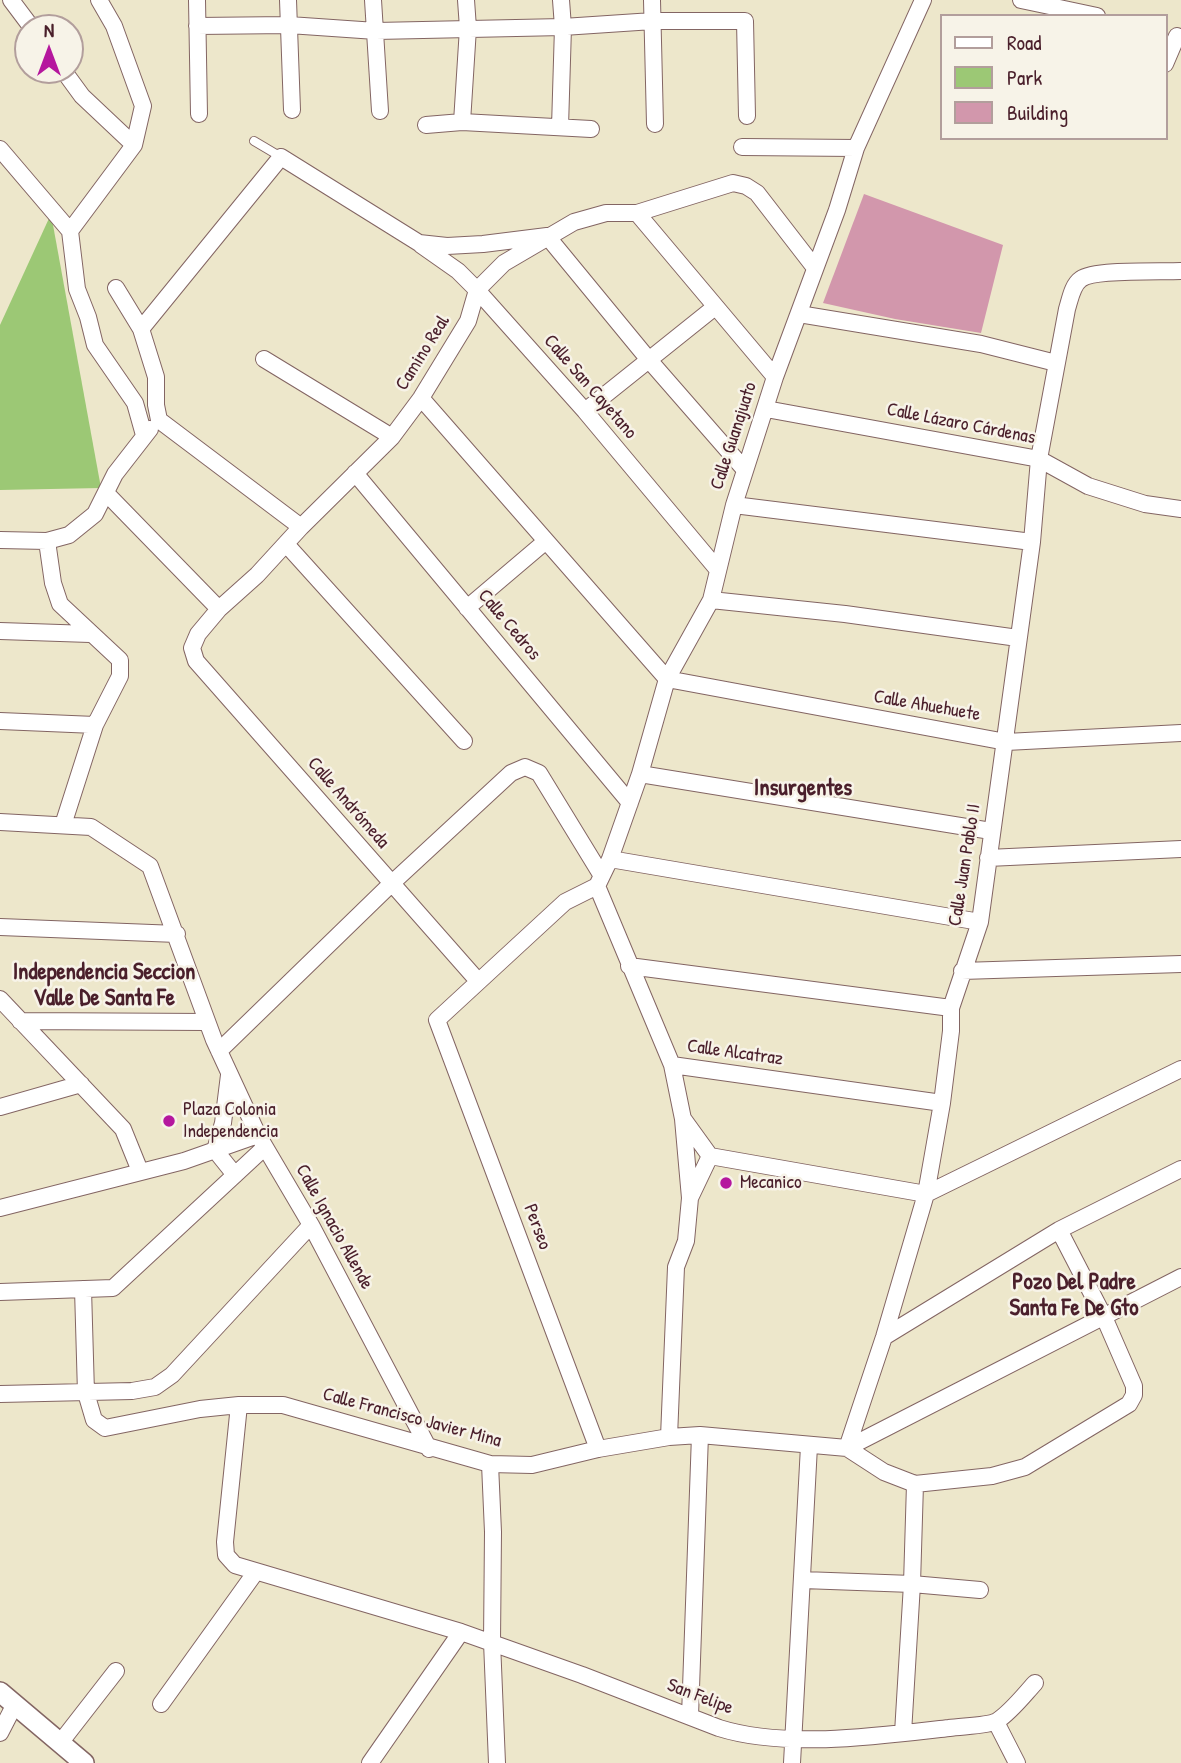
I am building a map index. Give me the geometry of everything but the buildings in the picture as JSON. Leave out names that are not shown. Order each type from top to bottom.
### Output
[{"type":"street","points":[[70,231],[134,145],[143,106],[114,26],[99,0]]},
{"type":"street","points":[[197,0],[199,114]]},
{"type":"street","points":[[288,0],[292,110]]},
{"type":"street","points":[[373,0],[380,111]]},
{"type":"street","points":[[462,122],[468,28],[466,0]]},
{"type":"street","points":[[560,127],[563,27],[561,0]]},
{"type":"street","points":[[652,0],[655,124]]},
{"type":"street","name":"Calle Guanajuato","points":[[599,881],[610,859],[640,774],[667,679],[711,600],[745,470],[856,148],[923,0]]},
{"type":"street","points":[[1021,0],[1070,12]]},
{"type":"street","points":[[197,26],[289,25],[376,31],[563,27],[653,21],[745,21],[747,116]]},
{"type":"street","points":[[1167,58],[1175,35]]},
{"type":"street","points":[[73,84],[82,96],[134,145]]},
{"type":"street","points":[[426,125],[462,122],[591,129]]},
{"type":"street","points":[[742,147],[856,148]]},
{"type":"street","points":[[0,149],[70,231],[77,289],[95,345],[135,403],[144,435]]},
{"type":"street","points":[[141,329],[281,158]]},
{"type":"street","name":"Calle San Cayetano","points":[[281,158],[419,243],[458,271],[585,411],[718,570]]},
{"type":"street","name":"Camino Real","points":[[192,648],[198,635],[219,609],[257,575],[301,527],[392,437],[421,398],[468,321],[477,290],[504,263],[547,236],[574,222],[606,213],[637,213],[733,183],[746,186],[757,193],[815,268]]},
{"type":"street","points":[[637,213],[775,377]]},
{"type":"street","points":[[547,236],[649,360],[745,470]]},
{"type":"street","name":"Calle San Cayetano","points":[[419,243],[447,246],[547,236]]},
{"type":"street","name":"Calle Juan Pablo II","points":[[847,1448],[884,1337],[926,1194],[942,1104],[951,1031],[951,1008],[980,922],[1032,542],[1039,459],[1067,309],[1072,292],[1080,279],[1095,274],[1181,271]]},
{"type":"street","points":[[116,288],[141,329],[156,377],[159,420],[301,527]]},
{"type":"street","points":[[585,411],[715,307]]},
{"type":"street","points":[[799,314],[981,344],[1056,363]]},
{"type":"street","points":[[264,359],[392,437]]},
{"type":"street","points":[[421,398],[667,679]]},
{"type":"street","name":"Calle Lázaro Cárdenas","points":[[766,409],[1039,459],[1088,485],[1145,504],[1181,509]]},
{"type":"street","points":[[0,540],[47,541],[69,535],[95,514],[115,474],[144,435],[159,420]]},
{"type":"street","name":"Calle Cedros","points":[[355,473],[630,803]]},
{"type":"street","points":[[107,494],[219,609]]},
{"type":"street","points":[[734,505],[1032,542]]},
{"type":"street","points":[[0,822],[63,825],[95,725],[120,676],[120,660],[61,604],[53,583],[47,541]]},
{"type":"street","points":[[467,608],[546,541]]},
{"type":"street","points":[[286,544],[464,741]]},
{"type":"street","points":[[711,600],[845,614],[1018,638]]},
{"type":"street","points":[[0,631],[90,634]]},
{"type":"street","name":"Calle Andrómeda","points":[[192,648],[196,661],[478,981]]},
{"type":"street","name":"Calle Ahuehuete","points":[[667,679],[1006,742],[1181,733]]},
{"type":"street","points":[[0,721],[95,725]]},
{"type":"street","name":"Calle Alcatraz","points":[[391,884],[511,773],[525,767],[539,773],[599,881],[629,966],[672,1065],[942,1104]]},
{"type":"street","points":[[640,774],[991,831]]},
{"type":"street","name":"Calle Ignacio Allende","points":[[63,825],[91,827],[150,866],[207,1022],[261,1142],[312,1225],[429,1449]]},
{"type":"street","points":[[988,858],[1181,849]]},
{"type":"street","points":[[610,859],[980,922]]},
{"type":"street","points":[[478,981],[565,902],[599,881]]},
{"type":"street","points":[[219,1051],[391,884]]},
{"type":"street","points":[[0,927],[177,934]]},
{"type":"street","points":[[962,971],[1181,964]]},
{"type":"street","points":[[629,966],[951,1008]]},
{"type":"street","name":"Perseo","points":[[478,981],[436,1020],[598,1449]]},
{"type":"street","points":[[0,999],[123,1129],[139,1171]]},
{"type":"street","points":[[20,1021],[207,1022]]},
{"type":"street","points":[[669,1437],[676,1267],[685,1241],[690,1198],[683,1119],[672,1065]]},
{"type":"street","points":[[683,1119],[710,1156],[926,1194],[1181,1069]]},
{"type":"street","points":[[215,1150],[223,1123],[229,1073]]},
{"type":"street","points":[[0,1107],[81,1084]]},
{"type":"street","points":[[0,1208],[184,1161],[215,1150],[261,1142]]},
{"type":"street","points":[[0,1292],[113,1288],[234,1175],[261,1142]]},
{"type":"street","points":[[215,1150],[234,1175]]},
{"type":"street","points":[[690,1198],[710,1156]]},
{"type":"street","points":[[884,1337],[1059,1230],[1181,1169]]},
{"type":"street","points":[[0,1394],[86,1393],[155,1387],[172,1374],[312,1225]]},
{"type":"street","points":[[847,1448],[884,1472],[915,1485],[992,1476],[1025,1467],[1129,1404],[1134,1395],[1134,1386],[1104,1317],[1059,1230]]},
{"type":"street","points":[[847,1448],[1181,1277]]},
{"type":"street","points":[[83,1289],[86,1393]]},
{"type":"street","name":"Calle Francisco Javier Mina","points":[[86,1393],[94,1420],[105,1428],[200,1409],[239,1405],[283,1405],[429,1449],[490,1464],[532,1465],[598,1449],[669,1437],[700,1435],[847,1448]]},
{"type":"street","name":"San Felipe","points":[[239,1405],[225,1542],[226,1555],[234,1565],[492,1642],[741,1735],[794,1740],[902,1733],[996,1722]]},
{"type":"street","points":[[690,1716],[700,1435]]},
{"type":"street","points":[[792,1763],[809,1446]]},
{"type":"street","points":[[490,1464],[492,1642],[497,1763]]},
{"type":"street","points":[[902,1733],[912,1584],[915,1485]]},
{"type":"street","points":[[161,1704],[255,1573]]},
{"type":"street","points":[[803,1580],[912,1584],[980,1590]]},
{"type":"street","points":[[370,1763],[461,1632]]},
{"type":"street","points":[[61,1743],[116,1671]]},
{"type":"street","points":[[1017,1763],[996,1722],[1035,1683]]},
{"type":"street","points":[[0,1733],[7,1698],[84,1763]]},
{"type":"lane","name":"Calle San Cayetano","points":[[254,141],[281,158]]},
{"type":"green space","points":[[51,214],[101,488],[0,490],[0,325]]},
{"type":"place","name":"Plaza Colonia Independencia","points":[[169,1121]]},
{"type":"place","name":"Mecanico","points":[[726,1183]]},
{"type":"district","name":"Insurgentes","points":[[803,789]]},
{"type":"district","name":"Independencia Seccion Valle De Santa Fe","points":[[104,986]]},
{"type":"district","name":"Pozo Del Padre Santa Fe De Gto","points":[[1074,1296]]}]
